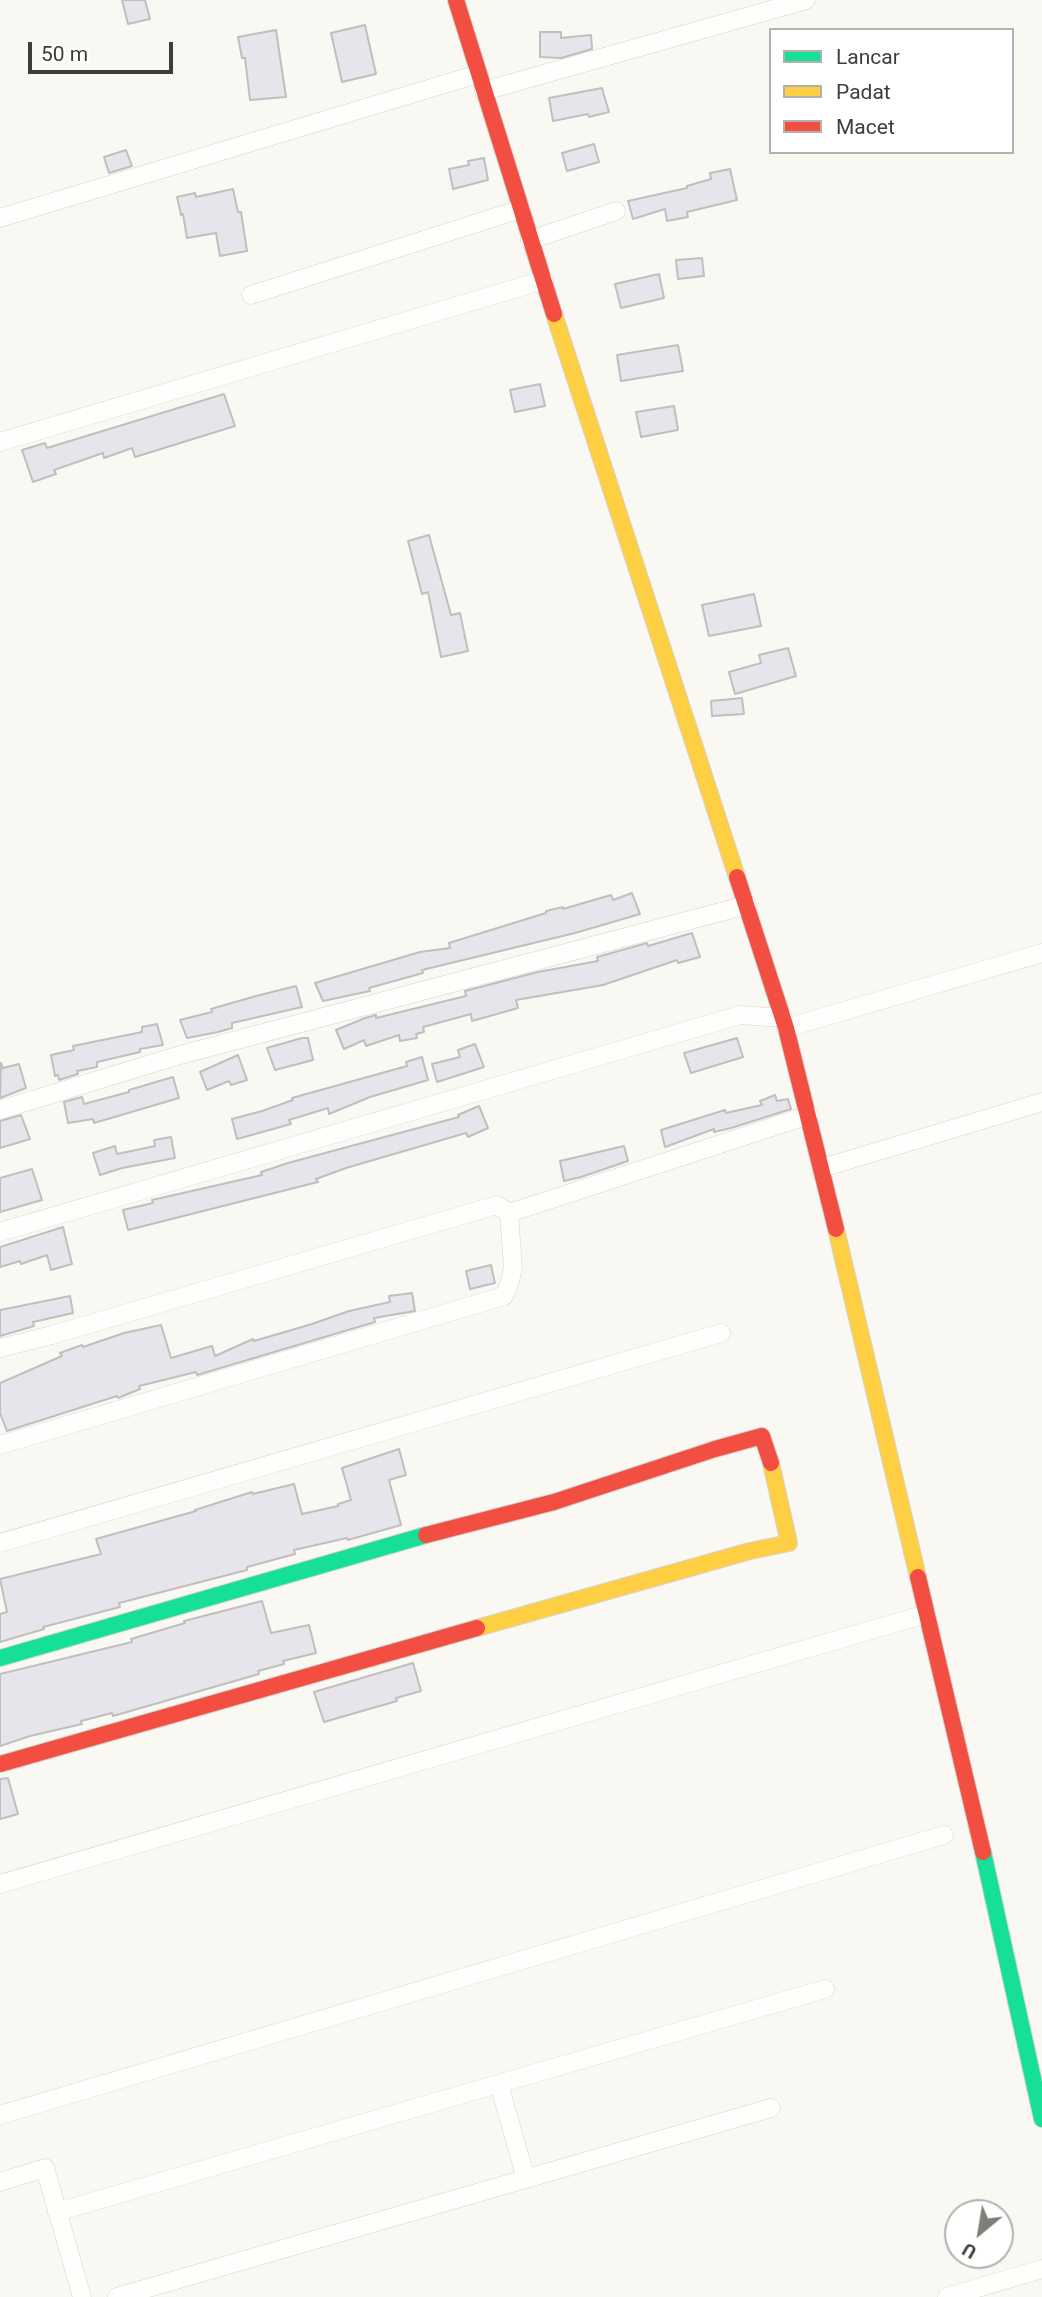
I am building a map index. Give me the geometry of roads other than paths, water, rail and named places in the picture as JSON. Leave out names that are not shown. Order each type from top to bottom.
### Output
[{"type":"street","points":[[456,0],[530,240],[784,1023],[822,1168],[993,1896],[1042,2119]]},
{"type":"street","points":[[0,218],[481,83],[806,0]]},
{"type":"street","points":[[251,295],[521,209]]},
{"type":"street","points":[[530,240],[616,211]]},
{"type":"street","points":[[0,442],[544,280]]},
{"type":"street","points":[[0,1110],[180,1055],[747,905]]},
{"type":"street","points":[[0,1232],[740,1015],[784,1023],[1042,953]]},
{"type":"street","points":[[822,1168],[1042,1102]]},
{"type":"street","points":[[509,1213],[809,1115]]},
{"type":"street","points":[[0,1348],[497,1205],[509,1213]]},
{"type":"street","points":[[0,1445],[504,1296],[513,1268],[509,1213]]},
{"type":"street","points":[[0,1543],[721,1333]]},
{"type":"street","points":[[0,1658],[395,1543],[554,1502],[762,1436],[773,1468],[789,1543],[750,1551],[0,1764]]},
{"type":"street","points":[[0,1884],[926,1614]]},
{"type":"street","points":[[0,2115],[944,1835]]},
{"type":"street","points":[[57,2212],[825,1990]]},
{"type":"street","points":[[499,2084],[526,2179]]},
{"type":"street","points":[[117,2297],[771,2108]]},
{"type":"street","points":[[0,2182],[45,2168],[82,2297]]},
{"type":"street","points":[[947,2297],[1042,2269]]}]
